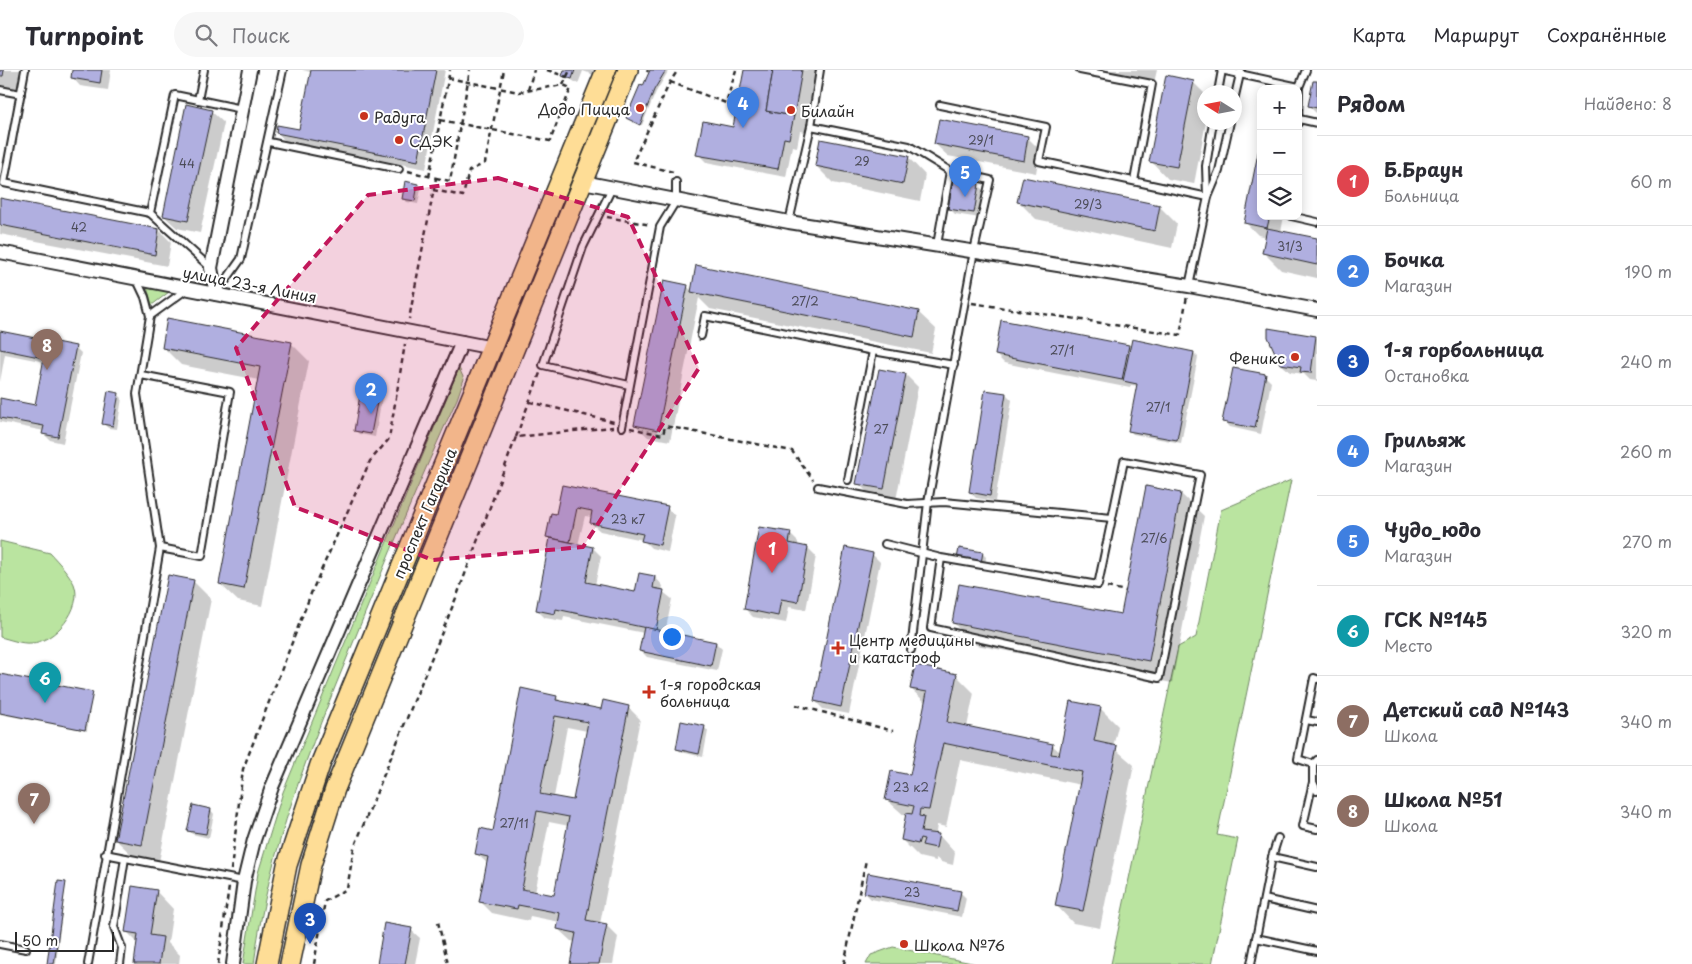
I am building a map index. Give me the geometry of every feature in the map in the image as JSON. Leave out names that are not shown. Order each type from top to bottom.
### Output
[{"type":"main road","name":"проспект Гагарина","points":[[267,964],[287,864],[308,797],[606,70]]},
{"type":"main road","name":"проспект Гагарина","points":[[290,964],[311,865],[335,789],[628,70]]},
{"type":"main road","points":[[563,174],[583,182]]},
{"type":"street","points":[[216,294],[211,268],[250,70]]},
{"type":"street","points":[[583,182],[789,222],[1189,286],[1317,310]]},
{"type":"street","name":"улица 23-я Линия","points":[[0,252],[493,348]]},
{"type":"street","points":[[233,964],[244,881],[254,840],[272,787],[462,342]]},
{"type":"lane","points":[[26,70],[4,183],[150,213],[211,268]]},
{"type":"lane","points":[[198,100],[204,70]]},
{"type":"lane","points":[[216,294],[241,259],[269,142],[283,70]]},
{"type":"lane","points":[[789,222],[811,126],[820,70]]},
{"type":"lane","points":[[1080,70],[1152,84],[1134,181]]},
{"type":"lane","points":[[1219,85],[1222,70],[1240,72],[1291,85]]},
{"type":"lane","points":[[1300,85],[1306,70]]},
{"type":"lane","points":[[1237,85],[1240,72]]},
{"type":"lane","points":[[0,90],[21,94]]},
{"type":"lane","points":[[150,213],[175,95],[242,109]]},
{"type":"lane","points":[[940,105],[1046,127],[1039,161],[1208,197]]},
{"type":"lane","points":[[1302,121],[1317,123]]},
{"type":"lane","points":[[811,126],[909,146],[950,171],[990,180],[974,251],[928,502],[911,650]]},
{"type":"lane","points":[[1208,197],[1206,166],[1213,130]]},
{"type":"lane","points":[[1189,286],[1208,197],[1219,171],[1228,130]]},
{"type":"lane","points":[[269,142],[399,169]]},
{"type":"lane","points":[[937,245],[950,171]]},
{"type":"lane","points":[[622,427],[660,227],[676,201],[676,182]]},
{"type":"lane","points":[[612,188],[583,247],[543,365],[629,385]]},
{"type":"lane","points":[[1302,219],[1317,222]]},
{"type":"lane","points":[[88,964],[105,854],[160,548],[137,394],[150,316],[145,297],[135,277]]},
{"type":"lane","points":[[150,316],[188,288]]},
{"type":"lane","points":[[701,336],[705,316],[873,351],[954,365]]},
{"type":"lane","points":[[848,480],[873,351]]},
{"type":"lane","points":[[141,374],[230,392],[202,556],[160,548]]},
{"type":"lane","points":[[885,544],[941,558],[1098,585],[1124,461],[1200,475],[1158,678],[931,628],[941,558]]},
{"type":"lane","points":[[818,487],[907,504],[944,502],[1112,518]]},
{"type":"lane","points":[[1317,679],[1314,678],[1298,759],[1315,762],[1313,782],[1303,826],[1317,829]]},
{"type":"lane","points":[[1306,720],[1317,722]]},
{"type":"lane","points":[[1313,782],[1317,791]]},
{"type":"lane","points":[[1251,964],[1272,857],[1278,838]]},
{"type":"lane","points":[[105,854],[244,881]]},
{"type":"lane","points":[[1272,857],[1317,867]]},
{"type":"lane","points":[[120,964],[122,948],[114,927],[125,858]]},
{"type":"lane","points":[[1264,899],[1317,911]]},
{"type":"lane","points":[[1256,938],[1317,951]]},
{"type":"lane","points":[[0,944],[26,949]]},
{"type":"path","points":[[429,177],[450,70]]},
{"type":"path","points":[[399,169],[450,181],[470,70]]},
{"type":"path","points":[[434,190],[463,196],[469,172],[486,162],[504,70]]},
{"type":"path","points":[[528,90],[534,70]]},
{"type":"path","points":[[547,70],[567,77]]},
{"type":"path","points":[[563,85],[570,70]]},
{"type":"path","points":[[676,172],[634,162],[670,82],[678,70]]},
{"type":"path","points":[[670,82],[726,103],[736,70]]},
{"type":"path","points":[[440,120],[550,142],[571,88],[563,85],[519,92],[448,78]]},
{"type":"path","points":[[218,964],[243,769],[319,574],[370,462],[389,439],[436,178]]},
{"type":"path","points":[[603,223],[606,216],[660,227]]},
{"type":"path","points":[[966,302],[1180,336],[1189,286]]},
{"type":"path","points":[[314,964],[325,901],[347,889],[357,840],[458,593],[543,365]]},
{"type":"path","points":[[530,402],[609,420],[622,427]]},
{"type":"path","points":[[516,437],[622,427],[663,435],[665,426],[792,451],[818,487]]},
{"type":"path","points":[[1098,585],[1126,591]]},
{"type":"path","points":[[796,705],[893,731]]},
{"type":"path","points":[[844,964],[866,860]]},
{"type":"path","points":[[438,922],[448,964]]},
{"type":"highlighted area","points":[[498,178],[628,217],[699,368],[583,547],[433,560],[295,507],[236,348],[368,195]]},
{"type":"green space","points":[[147,287],[169,292],[152,305]]},
{"type":"green space","points":[[459,368],[464,379],[457,399],[378,582],[306,761],[280,839],[261,921],[254,964],[243,964],[258,873],[283,792]]},
{"type":"green space","points":[[1291,480],[1217,835],[1238,839],[1212,964],[1111,964],[1178,647],[1196,637],[1221,510]]},
{"type":"green space","points":[[0,541],[50,553],[74,584],[76,593],[75,603],[71,613],[57,631],[49,637],[40,641],[23,643],[0,637]]},
{"type":"green space","points":[[893,947],[977,964],[866,964],[871,955]]},
{"type":"building","points":[[0,70],[4,70],[3,76],[0,76]]},
{"type":"building","points":[[72,70],[102,70],[100,83],[71,78]]},
{"type":"building","name":"Радуга","points":[[311,70],[436,70],[418,161],[276,133],[277,125],[299,129]]},
{"type":"building","points":[[564,70],[575,70],[572,79],[562,76]]},
{"type":"building","points":[[650,70],[666,70],[654,90],[640,125],[626,118],[640,85],[643,86]]},
{"type":"building","points":[[744,70],[773,70],[766,111],[794,116],[789,139],[784,138],[778,169],[696,155],[703,121],[733,127]]},
{"type":"building","points":[[773,70],[802,70],[794,116],[766,111]]},
{"type":"building","points":[[1166,75],[1194,81],[1177,167],[1149,162]]},
{"type":"building","points":[[1313,81],[1317,81],[1317,108],[1308,106]]},
{"type":"building","points":[[186,104],[212,110],[188,221],[163,216]]},
{"type":"building","points":[[939,119],[1028,136],[1024,161],[934,144]]},
{"type":"building","points":[[820,139],[909,156],[903,184],[815,166]]},
{"type":"building","points":[[1257,158],[1257,220],[1269,220],[1267,228],[1244,223]]},
{"type":"building","points":[[1023,177],[1160,205],[1155,231],[1017,202]]},
{"type":"building","points":[[953,179],[979,184],[974,213],[948,209]]},
{"type":"building","points":[[405,181],[418,184],[415,201],[402,199]]},
{"type":"building","points":[[0,198],[159,229],[155,255],[0,225]]},
{"type":"building","points":[[1267,228],[1317,238],[1317,265],[1262,253]]},
{"type":"building","points":[[696,265],[919,311],[914,337],[691,292]]},
{"type":"building","points":[[664,280],[688,285],[658,430],[634,425]]},
{"type":"building","points":[[167,318],[292,342],[244,589],[219,584],[260,367],[162,348]]},
{"type":"building","points":[[1001,320],[1129,345],[1122,380],[995,355]]},
{"type":"building","name":"Феникс","points":[[1268,328],[1316,336],[1311,373],[1300,372],[1301,367],[1280,364],[1268,337]]},
{"type":"building","points":[[0,331],[76,346],[58,437],[42,434],[44,426],[0,418],[0,398],[35,405],[44,358],[0,349]]},
{"type":"building","points":[[1132,339],[1194,352],[1177,440],[1128,431],[1137,384],[1123,381]]},
{"type":"building","points":[[1233,368],[1266,374],[1255,428],[1222,422]]},
{"type":"building","points":[[879,369],[906,374],[884,489],[856,484]]},
{"type":"building","points":[[361,389],[379,392],[371,434],[354,431]]},
{"type":"building","points":[[985,390],[1006,393],[990,496],[969,492]]},
{"type":"building","points":[[108,391],[119,393],[113,426],[102,424]]},
{"type":"building","points":[[562,485],[668,506],[660,545],[641,541],[643,534],[590,523],[592,511],[577,508],[570,542],[546,537],[551,513],[556,514]]},
{"type":"building","points":[[1146,486],[1181,493],[1149,661],[952,623],[959,584],[1121,614]]},
{"type":"building","points":[[759,527],[791,532],[789,543],[808,547],[798,602],[781,599],[778,616],[744,609]]},
{"type":"building","points":[[550,538],[593,547],[586,582],[635,592],[639,573],[655,576],[653,588],[664,590],[656,630],[556,609],[555,614],[536,610]]},
{"type":"building","points":[[845,547],[873,553],[841,707],[814,701]]},
{"type":"building","points":[[959,548],[983,552],[981,563],[957,559]]},
{"type":"building","points":[[168,575],[194,580],[142,845],[115,840]]},
{"type":"building","points":[[644,627],[716,642],[711,666],[639,651]]},
{"type":"building","points":[[915,665],[957,674],[947,722],[1053,744],[1051,754],[1059,755],[1070,701],[1101,707],[1094,741],[1117,746],[1083,911],[1055,906],[1082,772],[943,743],[929,810],[920,809],[919,816],[924,817],[921,832],[939,834],[936,848],[922,845],[924,839],[920,838],[918,844],[901,840],[906,813],[912,814],[914,806],[885,800],[891,771],[910,775],[927,692],[910,689]]},
{"type":"building","points":[[0,674],[93,692],[85,730],[0,713]]},
{"type":"building","points":[[521,688],[557,696],[556,700],[601,709],[603,700],[629,706],[586,920],[607,924],[599,964],[570,964],[576,933],[557,929],[560,913],[518,905],[517,909],[479,902],[488,857],[475,854],[480,828],[493,831]],"holes":[[[555,716],[588,722],[573,800],[540,794]],[[537,811],[569,817],[554,895],[522,889]]]},
{"type":"building","points":[[681,721],[705,726],[699,754],[676,749]]},
{"type":"building","points":[[193,805],[211,809],[206,834],[187,831]]},
{"type":"building","points":[[868,873],[961,891],[957,911],[864,893]]},
{"type":"building","points":[[58,881],[66,882],[54,964],[47,964]]},
{"type":"building","points":[[132,886],[157,890],[150,935],[163,937],[159,964],[134,964],[138,934],[125,932]]},
{"type":"building","points":[[384,923],[412,928],[405,964],[377,964]]},
{"type":"place","name":"Додо Пицца","points":[[640,108]]},
{"type":"place","name":"Билайн","points":[[791,110]]},
{"type":"place","name":"Радуга","points":[[364,116]]},
{"type":"place","name":"Грильяж","points":[[743,128]]},
{"type":"place","name":"СДЭК","points":[[399,140]]},
{"type":"place","name":"Чудо_юдо","points":[[965,197]]},
{"type":"place","name":"Феникс","points":[[1295,357]]},
{"type":"place","name":"Школа №51","points":[[47,370]]},
{"type":"place","name":"Бочка","points":[[371,414]]},
{"type":"place","name":"Б.Браун","points":[[772,573]]},
{"type":"place","name":"Центр медицины и катастроф","points":[[838,648]]},
{"type":"place","name":"1-я городская больница","points":[[649,692]]},
{"type":"place","name":"ГСК №145","points":[[45,703]]},
{"type":"place","name":"Детский сад №143","points":[[34,824]]},
{"type":"place","name":"1-я горбольница","points":[[310,944]]},
{"type":"place","name":"Школа №76","points":[[904,944]]}]
